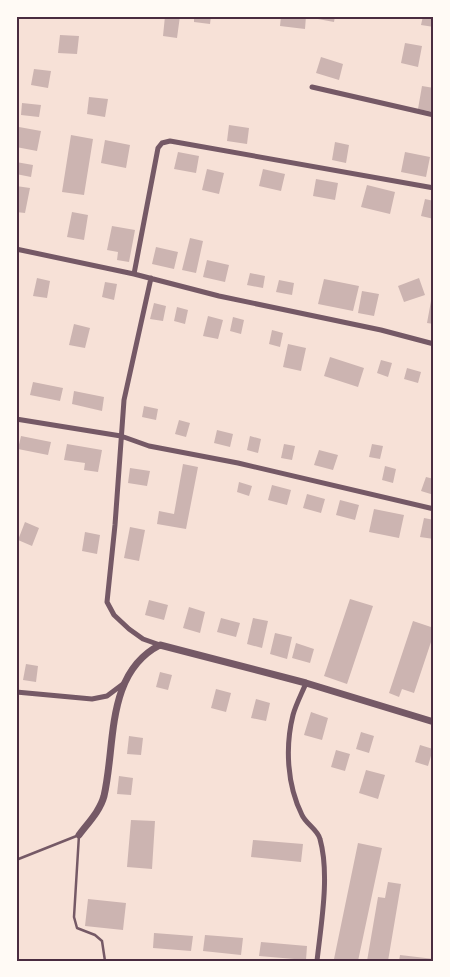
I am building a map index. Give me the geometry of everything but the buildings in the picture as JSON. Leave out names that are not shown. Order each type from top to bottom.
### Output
[{"type":"street","points":[[312,87],[434,115]]},
{"type":"street","points":[[134,274],[158,148],[162,143],[170,141],[434,188]]},
{"type":"street","points":[[16,249],[134,274],[219,296],[381,330],[434,344]]},
{"type":"street","points":[[151,278],[124,400],[113,550],[107,602],[114,615],[143,639],[160,645],[306,683],[434,722]]},
{"type":"street","points":[[16,419],[121,436],[149,446],[238,463],[434,509]]},
{"type":"street","points":[[79,835],[95,814],[103,798],[123,684],[134,665],[149,651],[160,645]]},
{"type":"street","points":[[306,683],[294,715],[288,755],[294,792],[303,817],[320,836],[323,854],[324,871],[317,961]]},
{"type":"street","points":[[16,692],[92,699],[107,696],[123,684]]},
{"type":"lane","points":[[16,860],[79,835],[74,917],[77,928],[102,940],[105,961]]}]
